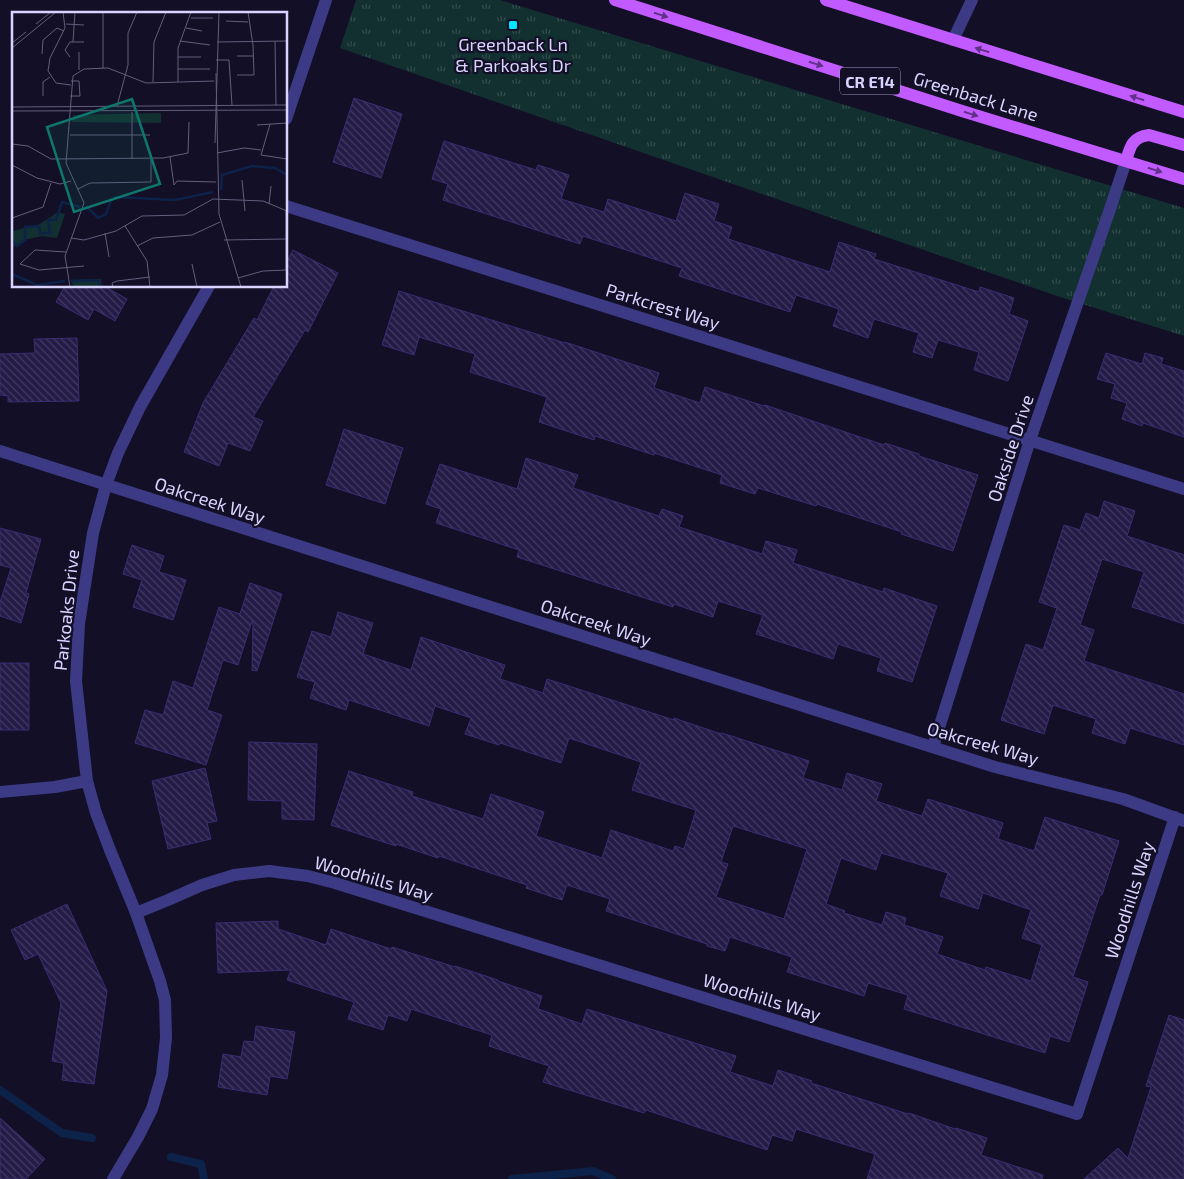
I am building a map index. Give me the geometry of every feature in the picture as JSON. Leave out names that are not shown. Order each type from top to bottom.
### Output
[{"type":"main road","name":"Greenback Lane","points":[[614,0],[962,111],[1184,179]]},
{"type":"main road","points":[[826,0],[1184,112]]},
{"type":"main road","points":[[1126,161],[1130,147],[1138,138],[1143,136],[1149,135],[1184,145]]},
{"type":"street","points":[[288,113],[326,0]]},
{"type":"street","points":[[953,40],[972,0]]},
{"type":"street","name":"Oakside Drive","points":[[933,747],[1030,440],[1126,161]]},
{"type":"street","name":"Parkcrest Way","points":[[288,207],[1184,489]]},
{"type":"street","name":"Parkoaks Drive","points":[[113,1179],[152,1109],[162,1075],[166,1038],[164,1000],[160,981],[136,913],[96,813],[87,781],[76,681],[79,624],[93,533],[106,485],[118,453],[140,407],[208,288]]},
{"type":"street","name":"Oakcreek Way","points":[[0,451],[995,767],[1123,799],[1179,819]]},
{"type":"street","points":[[0,792],[55,787],[87,781]]},
{"type":"street","name":"Woodhills Way","points":[[136,913],[202,885],[234,875],[269,871],[308,876],[354,888],[1077,1114],[1179,819]]},
{"type":"green space","points":[[356,0],[500,0],[1184,208],[1184,336],[1054,295],[340,48]]},
{"type":"building","points":[[354,98],[402,114],[381,178],[333,162]]},
{"type":"building","points":[[444,141],[536,170],[538,165],[569,175],[561,199],[604,212],[608,199],[676,221],[685,193],[719,204],[714,221],[732,227],[728,239],[830,272],[839,242],[876,254],[874,259],[979,292],[980,287],[1014,298],[1009,314],[1028,321],[1008,381],[974,370],[979,352],[938,340],[932,358],[913,352],[919,333],[874,319],[868,338],[833,326],[839,309],[796,295],[790,312],[679,276],[682,268],[583,236],[580,244],[443,200],[448,184],[432,179]]},
{"type":"building","points":[[293,250],[338,273],[308,332],[305,330],[253,417],[263,421],[250,451],[228,443],[219,466],[184,452],[203,403],[254,318],[257,320],[273,288],[288,288],[288,259]]},
{"type":"building","points":[[64,288],[108,288],[127,299],[115,321],[94,309],[88,320],[56,302]]},
{"type":"building","points":[[399,291],[659,373],[654,388],[700,403],[705,387],[884,445],[885,443],[978,475],[953,551],[817,504],[816,506],[758,488],[755,494],[720,483],[722,475],[654,453],[654,455],[595,436],[594,440],[539,422],[547,397],[470,372],[475,354],[419,337],[414,355],[382,345]]},
{"type":"building","points":[[77,338],[79,401],[8,402],[8,396],[0,395],[0,354],[35,353],[34,339]]},
{"type":"building","points":[[1106,353],[1142,364],[1145,353],[1163,358],[1161,364],[1184,371],[1184,437],[1143,423],[1142,426],[1122,419],[1127,403],[1111,398],[1115,384],[1097,379]]},
{"type":"building","points":[[344,429],[403,448],[385,504],[326,485]]},
{"type":"building","points":[[526,458],[578,475],[573,488],[659,516],[662,509],[683,516],[679,527],[762,554],[766,541],[797,550],[793,563],[883,592],[884,588],[937,606],[912,682],[877,671],[881,658],[838,644],[833,659],[756,634],[763,615],[718,601],[713,617],[674,604],[673,607],[517,557],[519,550],[436,523],[441,509],[426,504],[440,464],[517,489]]},
{"type":"building","points":[[1104,501],[1135,511],[1127,536],[1184,555],[1184,624],[1132,607],[1144,572],[1102,559],[1080,625],[1094,630],[1084,661],[1184,694],[1184,745],[1130,728],[1125,744],[1092,733],[1096,719],[1053,705],[1044,734],[1001,720],[1026,644],[1043,650],[1057,608],[1039,602],[1064,525],[1080,530],[1086,513],[1099,518]]},
{"type":"building","points":[[0,528],[41,539],[26,593],[29,594],[21,623],[0,616],[0,602],[11,568],[0,565]]},
{"type":"building","points":[[132,545],[164,556],[159,572],[186,580],[173,620],[133,607],[142,580],[123,574]]},
{"type":"building","points":[[250,583],[282,594],[257,671],[252,670],[253,621],[238,665],[223,660],[207,710],[222,715],[206,765],[135,743],[145,710],[163,715],[173,681],[193,688],[219,607],[240,614]]},
{"type":"building","points":[[338,612],[373,623],[363,654],[411,670],[421,637],[505,665],[500,679],[543,693],[547,679],[809,761],[803,778],[842,790],[847,773],[882,784],[876,801],[922,816],[928,799],[1003,823],[998,839],[1034,851],[1045,817],[1119,841],[1073,977],[1088,982],[1069,1042],[1050,1036],[1045,1053],[904,1009],[908,995],[868,983],[864,996],[787,972],[792,957],[730,937],[725,951],[707,946],[707,944],[606,911],[610,899],[567,885],[562,900],[526,888],[527,885],[439,856],[438,858],[396,844],[396,846],[331,825],[349,771],[413,792],[412,796],[483,819],[491,794],[544,812],[536,836],[602,858],[611,830],[673,851],[675,846],[684,849],[696,810],[632,790],[641,762],[569,738],[561,763],[500,743],[499,745],[465,734],[471,718],[435,706],[429,726],[349,700],[346,710],[310,698],[315,682],[297,677],[312,631],[331,637]],"holes":[[[733,826],[807,849],[784,919],[716,897],[728,864],[721,862]],[[881,853],[948,873],[940,896],[978,909],[983,893],[1031,910],[1022,938],[1042,945],[1031,981],[986,967],[985,970],[937,954],[943,937],[904,925],[906,918],[886,912],[882,925],[844,913],[845,911],[826,904],[841,858],[876,870]]]},
{"type":"building","points":[[0,663],[29,663],[29,730],[0,730]]},
{"type":"building","points":[[249,742],[317,744],[314,820],[282,819],[282,801],[248,800]]},
{"type":"building","points":[[205,768],[217,821],[207,823],[211,839],[168,849],[152,781]]},
{"type":"building","points":[[67,904],[107,991],[94,1084],[62,1080],[64,1063],[52,1061],[61,1003],[38,954],[25,960],[11,930]]},
{"type":"building","points":[[278,921],[278,929],[326,945],[331,929],[391,949],[392,947],[498,980],[542,996],[538,1009],[582,1024],[587,1009],[736,1056],[730,1072],[773,1086],[778,1070],[812,1081],[811,1083],[987,1138],[981,1155],[1043,1175],[1042,1179],[867,1179],[875,1154],[796,1129],[792,1141],[772,1135],[767,1150],[646,1110],[644,1113],[543,1082],[549,1066],[489,1046],[492,1035],[411,1009],[407,1021],[388,1015],[383,1030],[348,1019],[354,1002],[287,980],[291,970],[218,973],[216,923]]},
{"type":"building","points":[[1169,1015],[1184,1020],[1184,1179],[1084,1179],[1118,1148],[1128,1158],[1151,1087],[1146,1086]]},
{"type":"building","points":[[256,1026],[295,1032],[287,1079],[270,1076],[267,1095],[218,1087],[223,1054],[241,1057],[244,1041],[254,1042]]},
{"type":"building","points":[[0,1118],[45,1159],[26,1179],[0,1179]]},
{"type":"waterway","points":[[0,1090],[62,1133],[92,1138]]},
{"type":"waterway","points":[[171,1157],[201,1164],[204,1179]]},
{"type":"waterway","points":[[512,1179],[593,1171],[612,1179]]},
{"type":"place","name":"Greenback Ln & Parkoaks Dr","points":[[513,25]]}]
